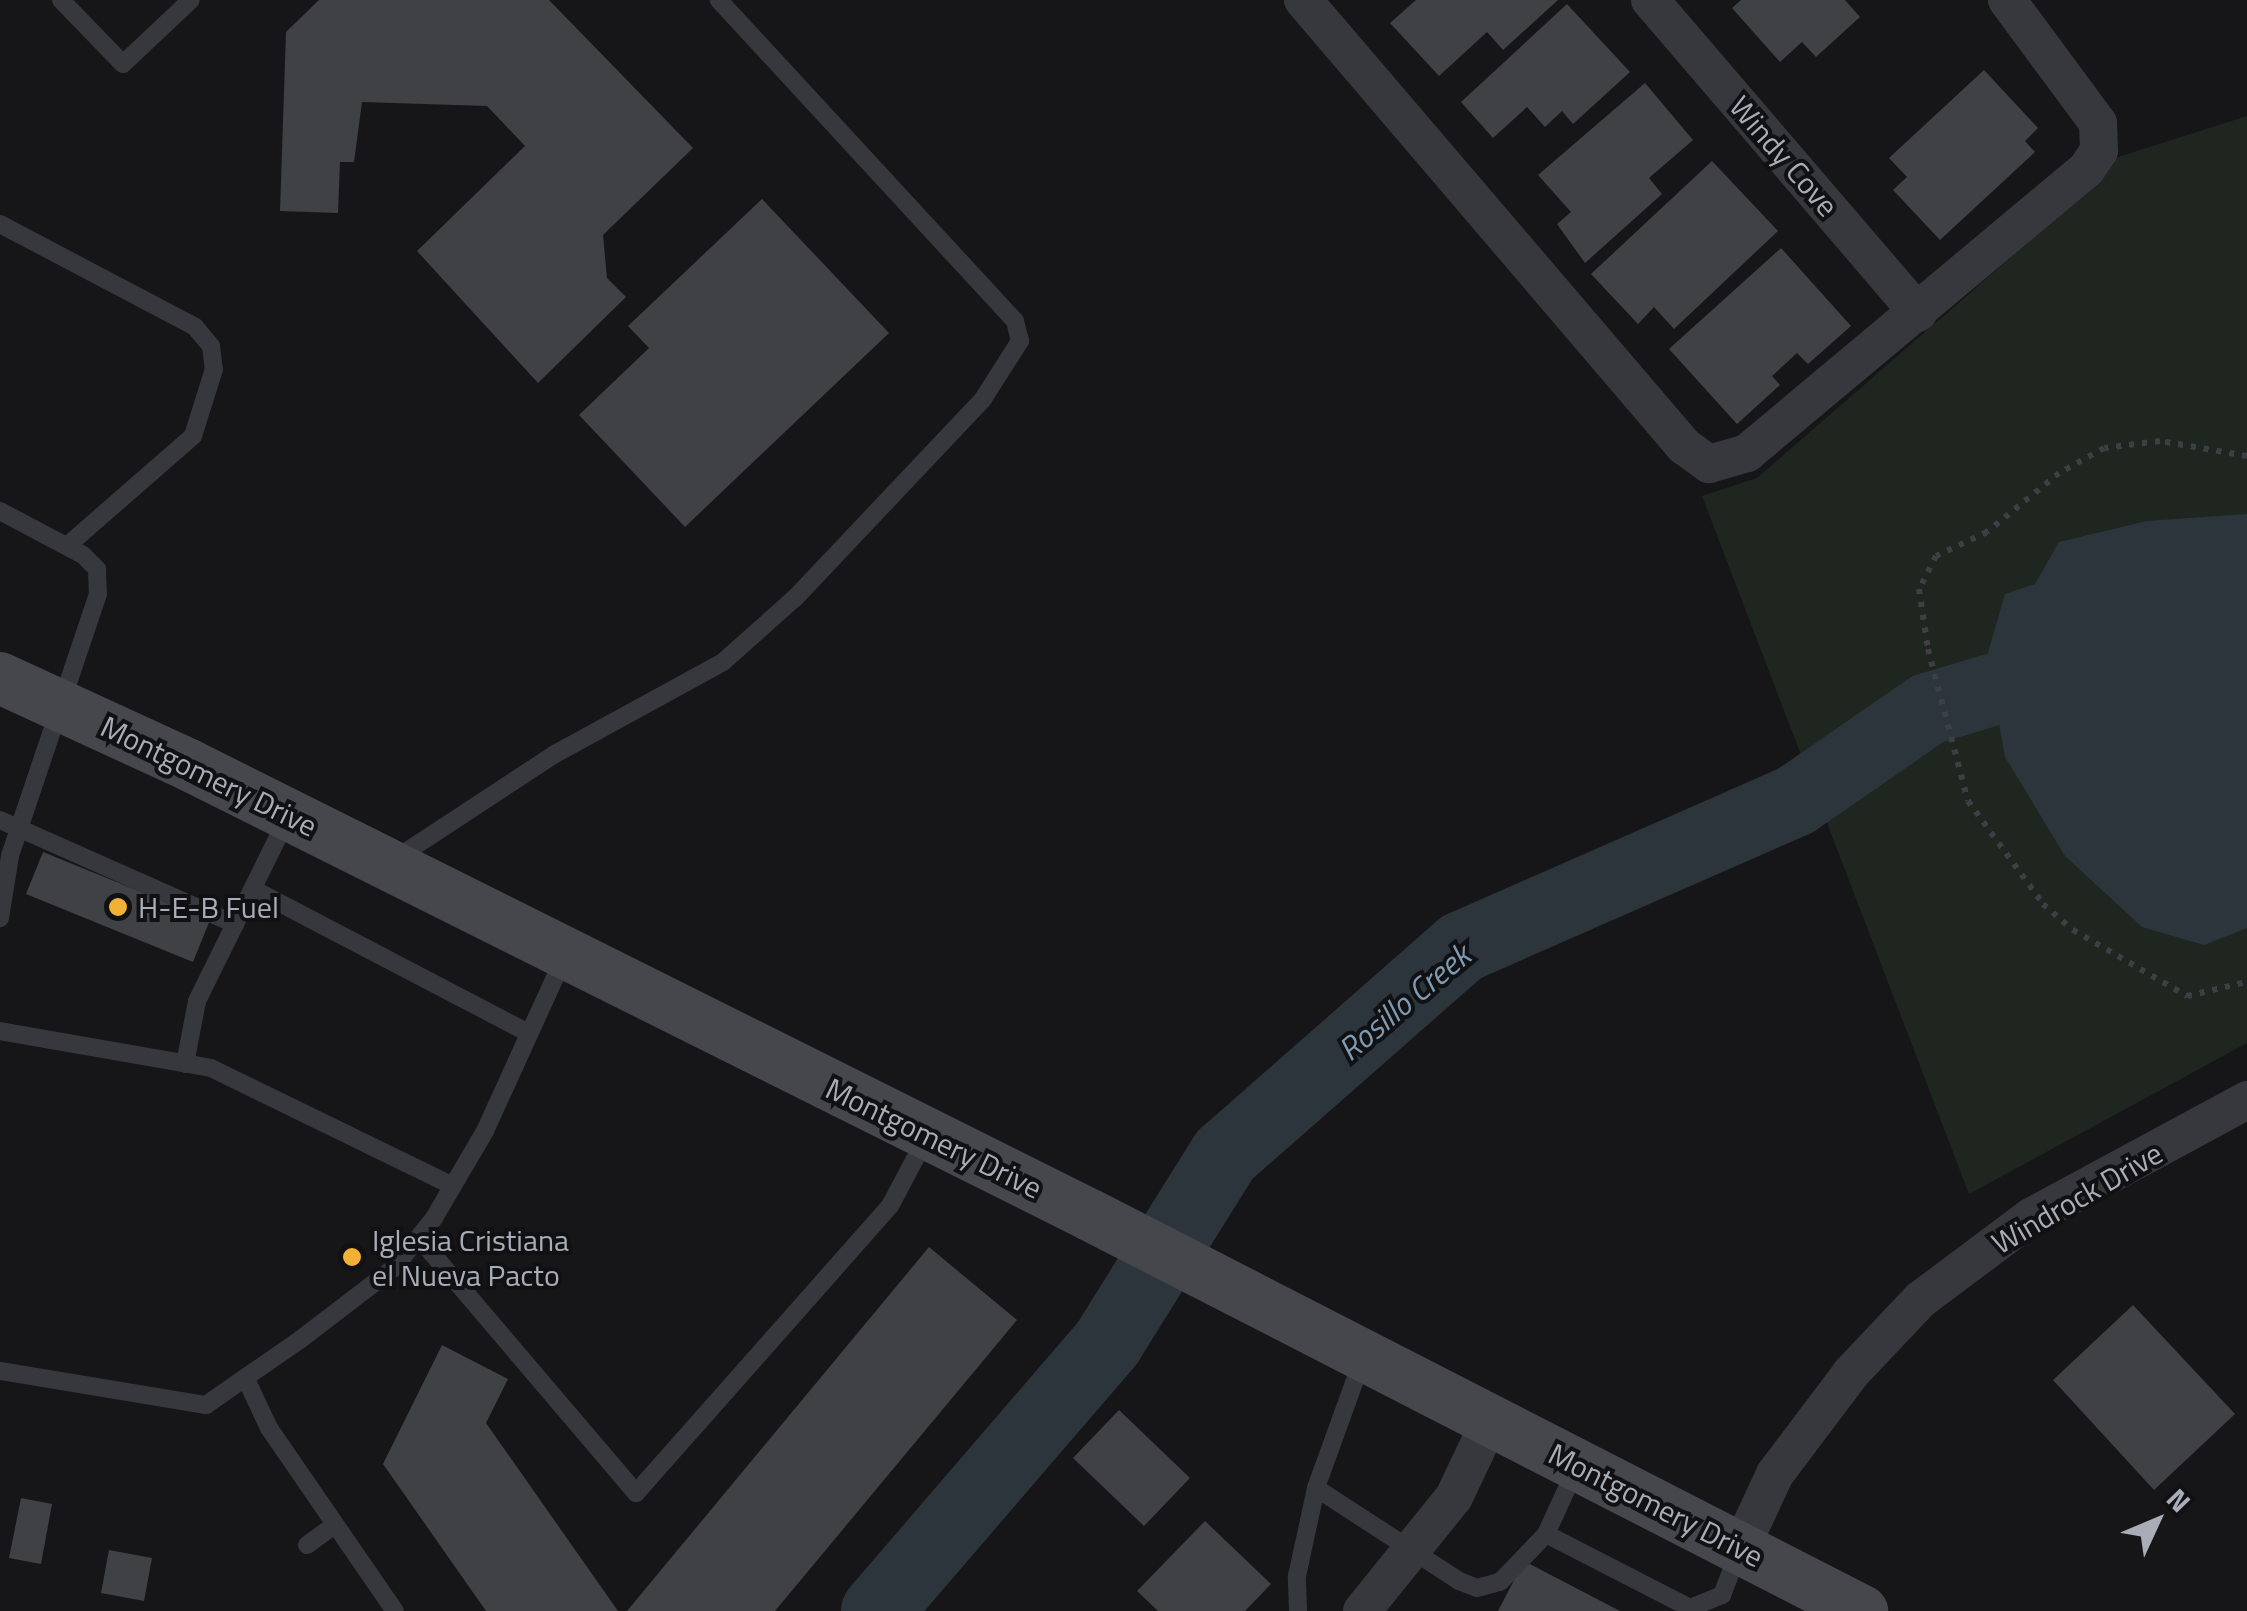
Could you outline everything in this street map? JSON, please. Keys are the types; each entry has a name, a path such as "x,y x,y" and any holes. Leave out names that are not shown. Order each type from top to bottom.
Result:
{"main road":[{"name":"Montgomery Drive","path":"0,678 289,815 1090,1215 1741,1547 1835,1605"}],"street":[{"path":"1303,0 1684,446 1708,464 1748,453 2086,170 2099,150 2098,123 2007,0"},
{"name":"Windy Cove","path":"1650,0 1918,313"},
{"name":"Windrock Drive","path":"1741,1547 1774,1474 1851,1374 1920,1300 2032,1217 2245,1107"},
{"path":"1362,1611 1454,1497 1490,1421"}],"lane":[{"path":"62,0 124,64 191,0"},
{"path":"387,864 555,754 724,662 796,597 983,399 1020,341 1015,322 720,0"},
{"path":"0,224 195,327 211,346 214,369 194,436 66,546"},
{"path":"0,511 66,546 97,569 98,594 18,828 0,918"},
{"path":"186,1064 197,1000 289,815"},
{"path":"0,820 234,924"},
{"path":"253,889 530,1033"},
{"path":"0,1370 206,1405 246,1379 394,1268 419,1238 453,1186 566,953"},
{"path":"0,1031 211,1068 453,1186"},
{"path":"419,1238 636,1493 890,1206 927,1136"},
{"path":"1298,1611 1297,1576 1316,1488 1363,1357"},
{"path":"246,1379 269,1428 395,1611"},
{"path":"1316,1488 1413,1552 1477,1588 1500,1582 1546,1534 1578,1466"},
{"path":"307,1546 335,1525"},
{"path":"1546,1534 1690,1608 1722,1595 1741,1547"}],"path":[{"path":"2247,456 2160,441 2104,448 2058,474 1986,532 1936,556 1919,588 1950,735 1981,822 2059,920 2187,996 2247,982"}],"shaded area":[{"path":"2247,116 2247,1043 1969,1194 1702,496 1757,478 2092,187 2112,159"},
{"path":"2247,514 2247,928 2204,945 2142,927 2065,856 2005,757 1987,656 2005,594 2035,584 2059,542 2147,521"}],"building":[{"path":"319,0 549,0 693,148 603,235 607,278 626,297 538,383 417,251 525,146 487,106 362,102 354,162 340,162 338,213 280,211 286,32"},
{"path":"1416,0 1558,0 1503,50 1487,32 1439,76 1390,23"},
{"path":"1741,0 1845,0 1860,17 1816,57 1802,42 1780,62 1732,8"},
{"path":"1567,4 1630,72 1573,124 1562,111 1545,127 1527,107 1493,138 1461,102"},
{"path":"1984,70 2038,128 2025,141 2035,152 1940,240 1893,190 1907,177 1889,158"},
{"path":"1645,83 1693,140 1649,178 1662,194 1585,263 1557,224 1571,212 1538,175"},
{"path":"1712,161 1778,231 1674,329 1654,307 1638,324 1591,274"},
{"path":"762,199 889,333 685,527 579,415 649,348 628,326"},
{"path":"1781,248 1851,326 1808,364 1797,353 1772,376 1780,385 1737,424 1669,349"},
{"name":"H-E-B Fuel","path":"43,852 210,920 193,962 26,894"},
{"path":"929,1247 1017,1320 775,1611 627,1611"},
{"path":"2133,1305 2235,1414 2154,1490 2053,1380"},
{"path":"442,1345 508,1379 486,1423 618,1611 486,1611 383,1464"},
{"path":"1119,1410 1190,1478 1144,1526 1073,1458"},
{"path":"21,1498 52,1504 41,1564 9,1558"},
{"path":"1205,1521 1271,1584 1245,1611 1158,1611 1137,1591"},
{"path":"109,1550 152,1558 144,1601 101,1593"},
{"path":"1524,1561 1620,1611 1498,1611"}],"waterway":[{"name":"Rosillo Creek","path":"877,1611 1108,1342 1225,1155 1462,947 1795,801 1928,709 1991,690 2247,641"}],"place":[{"name":"H-E-B Fuel","path":"118,907"},
{"name":"Iglesia Cristiana el Nueva Pacto","path":"352,1257"}]}
